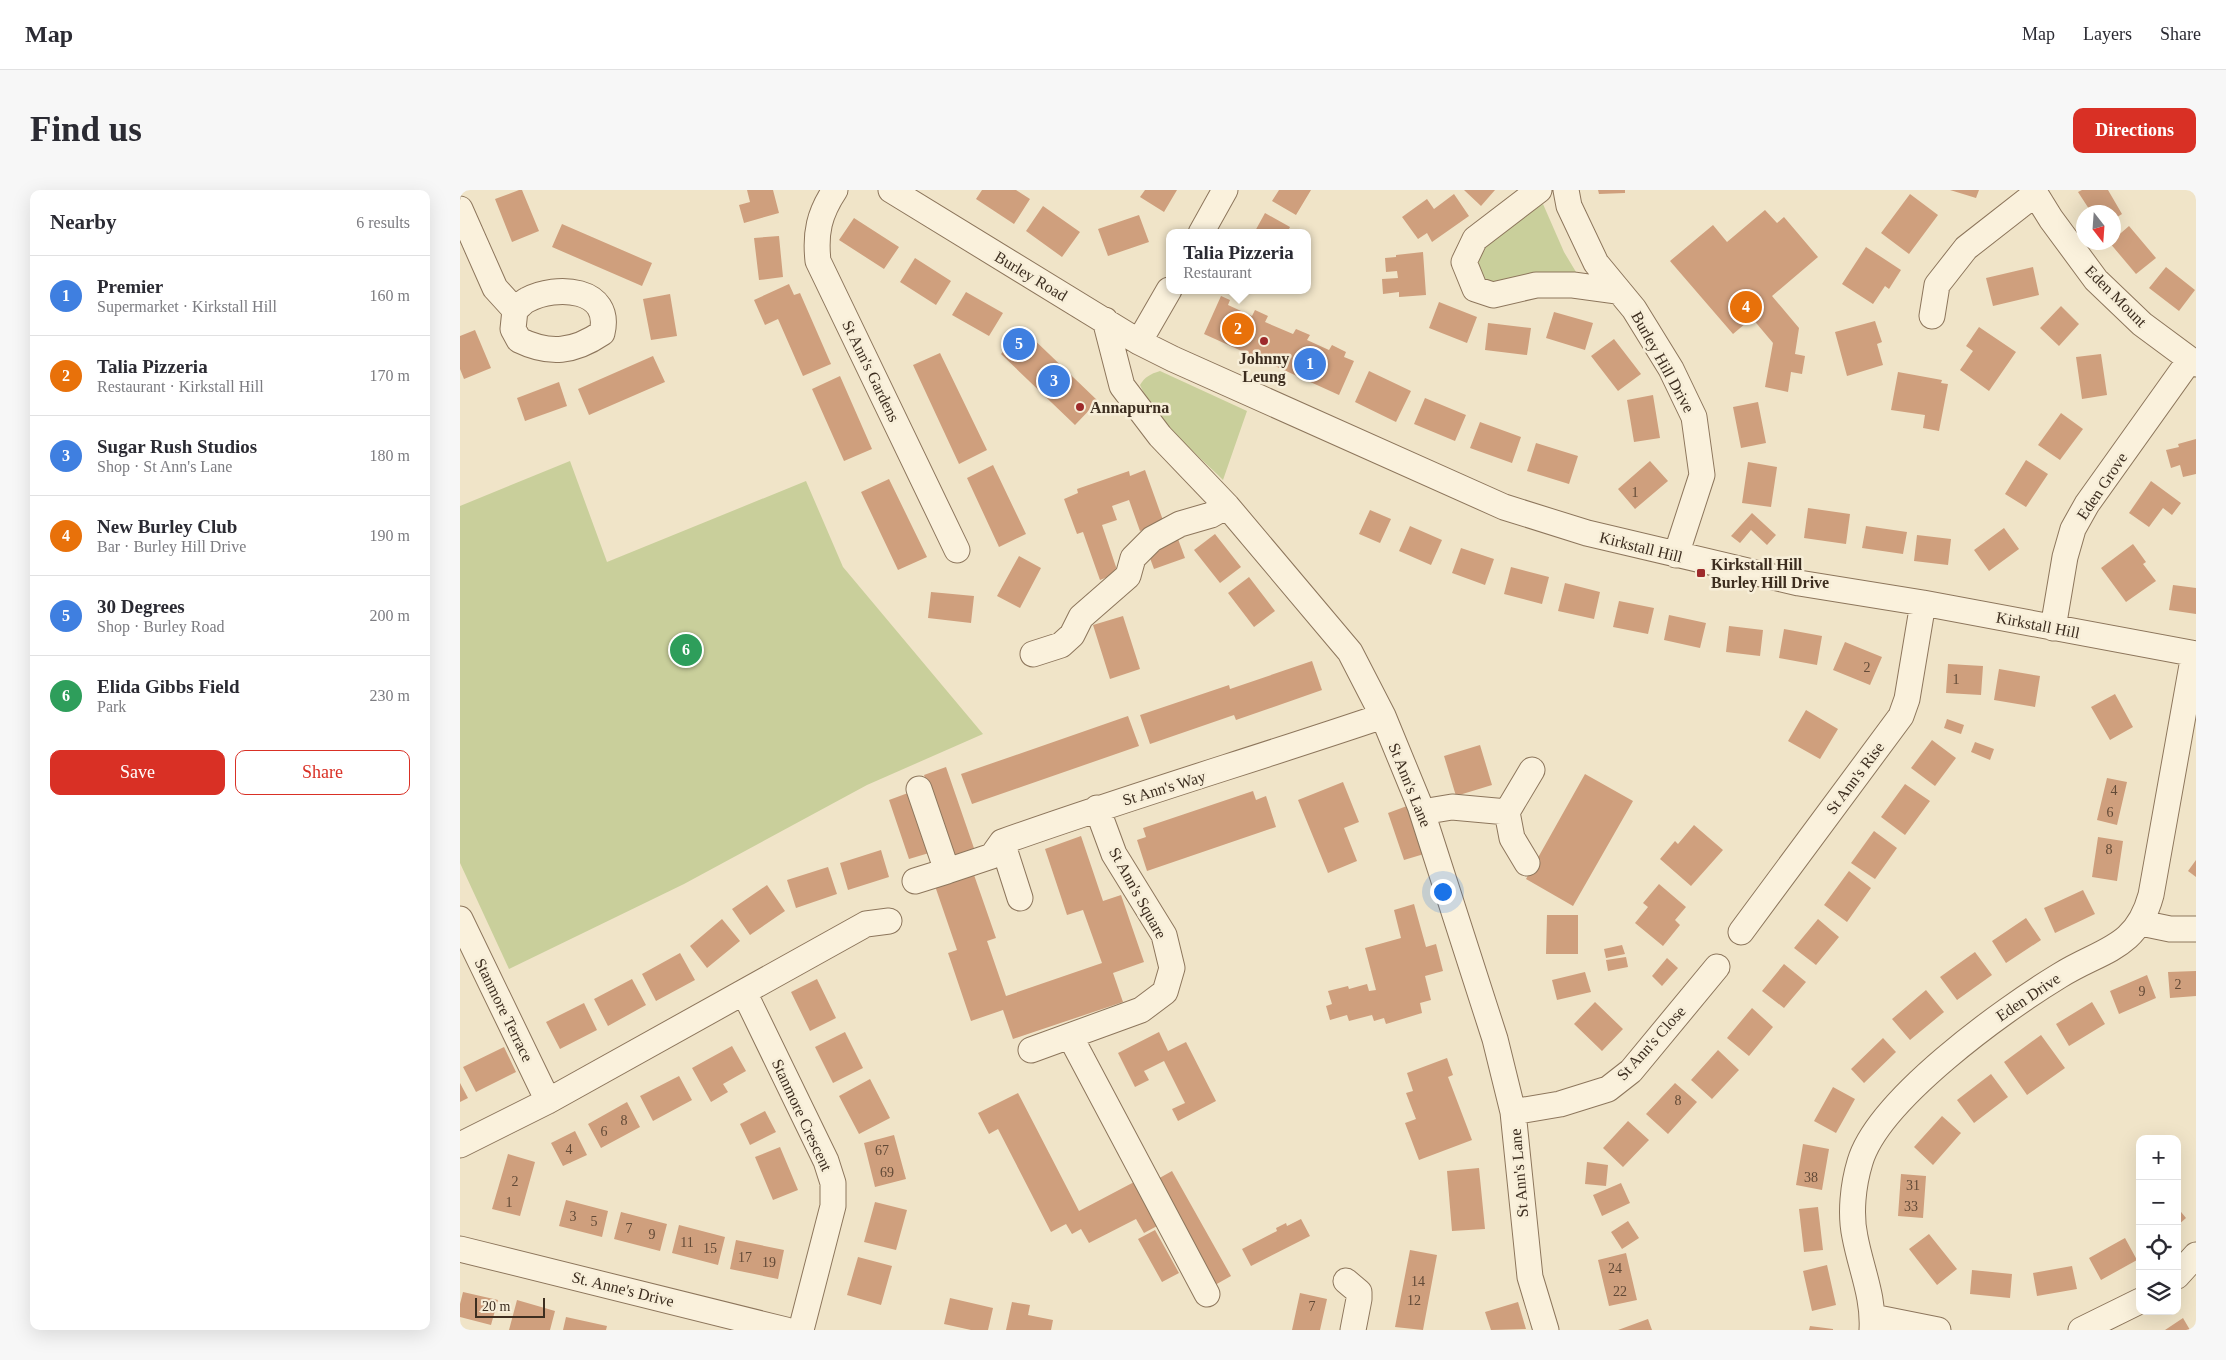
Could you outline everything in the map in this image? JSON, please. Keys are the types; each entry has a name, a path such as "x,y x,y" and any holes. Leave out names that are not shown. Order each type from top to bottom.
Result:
{"street":[{"name":"St Ann's Gardens","path":"834,190 822,208 816,242 818,261 958,550"},
{"name":"Burley Road","path":"891,190 1140,342 1173,359"},
{"path":"1203,229 1225,190"},
{"path":"1539,190 1475,239 1464,262 1475,288 1493,295 1536,285 1573,285 1617,290"},
{"name":"Burley Hill Drive","path":"1566,190 1569,206 1596,263 1634,309 1671,369 1694,417 1702,475 1676,555"},
{"path":"1932,316 1937,285 1966,248 2034,192"},
{"name":"Eden Mount","path":"2034,192 2073,251 2096,280 2142,324 2193,362"},
{"path":"460,209 495,288 515,310"},
{"path":"1140,342 1167,294"},
{"name":"St Ann's Lane","path":"1105,320 1122,386 1160,436 1227,506 1308,605 1350,652 1383,716 1422,812 1496,1039 1513,1112 1530,1277 1546,1330"},
{"name":"Kirkstall Hill","path":"1173,359 1504,507 1587,534 1800,583 2195,654"},
{"name":"Eden Grove","path":"2053,628 2065,556 2073,529 2087,504 2193,362"},
{"path":"1033,654 1061,645 1072,634 1081,617 1128,576 1133,558 1152,539 1180,524 1211,515 1227,506"},
{"name":"St Ann's Rise","path":"1741,932 1901,716 1907,699 1923,604"},
{"name":"Eden Drive","path":"1872,1324 1870,1292 1854,1236 1853,1211 1855,1186 1860,1162 1869,1138 1885,1117 1914,1088 2001,1014 2060,975 2116,946 2130,936 2141,923 2151,895 2186,755 2195,654"},
{"name":"St Ann's Way","path":"1002,842 1097,808 1239,765 1383,716"},
{"path":"1527,863 1512,838 1507,812 1532,770"},
{"path":"919,789 947,871"},
{"path":"1422,812 1452,807 1507,812"},
{"name":"St Ann's Square","path":"1031,1050 1141,1010 1165,992 1172,968 1164,935 1114,854 1097,808"},
{"path":"915,881 992,856 1002,842"},
{"path":"1002,842 1020,898"},
{"name":"Stanmore Terrace","path":"460,919 548,1101"},
{"path":"460,1145 548,1101 866,924 889,921"},
{"path":"2141,923 2170,929 2196,929"},
{"name":"St Ann's Close","path":"1513,1112 1560,1104 1608,1089 1630,1071 1717,967"},
{"name":"Stanmore Crescent","path":"744,992 826,1161 833,1183 833,1206 801,1330"},
{"path":"1070,1036 1207,1294"},
{"name":"St. Anne's Drive","path":"460,1249 786,1330"},
{"path":"2181,1272 2196,1255"},
{"path":"2181,1277 2196,1276"},
{"path":"1346,1282 1359,1292 1353,1330"},
{"path":"2081,1330 2136,1303"},
{"path":"1872,1324 1938,1330"}],"green space":[{"path":"1543,204 1564,252 1582,282 1503,288 1484,282 1478,264 1483,244"},
{"path":"1160,371 1247,411 1223,480 1177,436 1147,398 1140,385 1148,376"},
{"path":"570,461 607,562 806,481 843,567 983,734 867,785 684,884 509,969 460,863 460,506"}],"building":[{"path":"522,190 539,231 512,242 495,199"},
{"path":"747,190 773,190 779,213 744,223 739,205 750,202"},
{"path":"982,190 1016,190 1030,199 1014,224 976,199"},
{"path":"1145,190 1177,190 1164,212 1140,197"},
{"path":"1279,190 1311,190 1296,215 1272,201"},
{"path":"1464,190 1495,190 1481,206"},
{"path":"1598,190 1625,190 1625,193 1599,194"},
{"path":"1950,190 1979,190 1976,198"},
{"path":"2082,190 2108,190 2117,205 2086,205 2078,192"},
{"path":"1454,194 1469,216 1432,242 1427,233 1418,239 1402,217 1427,199 1434,209"},
{"path":"1910,194 1938,215 1909,254 1881,233"},
{"path":"1043,206 1080,232 1062,257 1026,231"},
{"path":"1765,210 1777,223 1784,217 1818,257 1772,296 1799,328 1795,354 1805,356 1802,374 1791,372 1788,392 1765,387 1773,343 1752,318 1733,334 1670,261 1713,225 1727,242"},
{"path":"1265,213 1290,227 1289,229 1256,229"},
{"path":"1139,215 1149,242 1108,256 1098,229"},
{"path":"854,218 899,247 884,269 839,240"},
{"path":"562,224 652,263 642,286 552,247"},
{"path":"2129,226 2156,258 2136,274 2116,250 2121,250 2121,233"},
{"path":"779,236 783,277 759,280 754,238"},
{"path":"1866,247 1901,270 1889,289 1885,286 1873,304 1842,284"},
{"path":"1423,252 1426,295 1399,297 1399,292 1383,294 1382,279 1398,278 1397,271 1386,272 1385,258"},
{"path":"915,258 951,281 936,305 900,282"},
{"path":"2033,267 2039,295 1993,306 1986,278"},
{"path":"2166,267 2195,290 2179,311 2149,288"},
{"path":"789,284 794,295 800,293 831,364 803,376 778,319 765,325 754,300"},
{"path":"966,292 1003,313 989,336 952,315"},
{"path":"670,294 677,336 651,340 643,299"},
{"path":"1221,296 1230,300 1228,305 1252,316 1255,310 1268,316 1265,322 1293,334 1296,329 1310,335 1307,340 1329,350 1332,345 1346,352 1344,357 1354,361 1339,395 1204,334"},
{"path":"1439,302 1477,317 1467,343 1429,328"},
{"path":"2061,306 2079,324 2059,346 2040,328"},
{"path":"1554,312 1593,323 1585,350 1546,338"},
{"path":"1875,321 1882,342 1877,344 1883,365 1847,376 1835,332"},
{"path":"1488,323 1531,328 1527,355 1485,350"},
{"path":"1979,327 2016,352 1989,391 1960,370 1973,351 1966,346"},
{"path":"475,330 491,368 464,379 460,369 460,336"},
{"path":"1024,330 1098,401 1075,425 1001,354"},
{"path":"1614,339 1641,374 1618,391 1591,356"},
{"path":"940,353 987,450 959,464 913,365"},
{"path":"2101,354 2107,395 2082,399 2076,357"},
{"path":"653,356 665,382 589,415 578,389"},
{"path":"1369,371 1411,391 1396,422 1355,402"},
{"path":"1898,372 1942,380 1941,383 1948,384 1939,431 1923,428 1925,415 1891,410"},
{"path":"840,376 872,449 844,461 812,389"},
{"path":"559,382 567,406 525,421 517,398"},
{"path":"1653,395 1660,438 1634,442 1627,400"},
{"path":"1425,398 1466,415 1455,441 1414,424"},
{"path":"1758,402 1766,443 1741,448 1733,407"},
{"path":"2061,413 2083,429 2060,460 2038,445"},
{"path":"1480,422 1521,437 1512,463 1470,448"},
{"path":"2196,439 2196,474 2183,477 2180,465 2171,468 2166,450 2179,447 2178,444"},
{"path":"1536,443 1578,456 1569,484 1527,471"},
{"path":"2026,460 2048,474 2026,507 2005,494"},
{"path":"1650,461 1668,481 1635,509 1618,489"},
{"path":"1748,462 1777,467 1771,507 1742,503"},
{"path":"993,465 1026,534 999,547 967,478"},
{"path":"1145,470 1164,523 1140,531 1129,500 1112,506 1117,520 1102,525 1118,573 1100,580 1083,532 1077,534 1064,499 1078,493 1077,489 1129,471 1130,476"},
{"path":"889,479 927,557 898,570 861,492"},
{"path":"2151,481 2181,503 2172,515 2163,508 2149,527 2129,513"},
{"path":"1808,508 1850,514 1846,544 1804,538"},
{"path":"1370,510 1391,519 1380,543 1359,534"},
{"path":"1752,513 1776,535 1767,545 1751,530 1740,543 1731,536"},
{"path":"1410,526 1442,540 1431,565 1399,551"},
{"path":"1866,526 1907,532 1903,554 1862,548"},
{"path":"2004,528 2019,549 1989,571 1974,550"},
{"path":"1215,534 1241,567 1220,583 1194,550"},
{"path":"1917,535 1951,539 1948,565 1914,561"},
{"path":"1178,539 1185,558 1154,569 1147,550"},
{"path":"2133,544 2146,562 2143,564 2156,581 2126,602 2101,568"},
{"path":"1461,548 1494,559 1485,585 1452,573"},
{"path":"1019,556 1041,568 1020,608 997,596"},
{"path":"1511,567 1549,577 1542,604 1504,594"},
{"path":"1249,577 1275,611 1254,627 1228,593"},
{"path":"1565,583 1600,592 1594,619 1558,611"},
{"path":"2173,585 2196,588 2196,614 2169,610"},
{"path":"931,592 974,596 971,623 928,618"},
{"path":"1619,601 1654,608 1648,634 1613,627"},
{"path":"1669,615 1706,623 1700,648 1664,640"},
{"path":"1123,616 1140,669 1110,679 1093,625"},
{"path":"1729,626 1763,630 1760,656 1726,652"},
{"path":"1784,629 1822,636 1817,665 1779,658"},
{"path":"1845,642 1882,657 1870,685 1833,670"},
{"path":"1312,661 1322,690 1236,720 1234,715 1150,744 1140,715 1229,685 1230,689"},
{"path":"1948,664 1983,666 1981,695 1946,693"},
{"path":"1999,669 2040,676 2035,707 1994,700"},
{"path":"2115,694 2133,727 2110,740 2091,707"},
{"path":"1806,710 1838,729 1820,759 1788,741"},
{"path":"1128,716 1139,746 972,804 961,774"},
{"path":"1947,719 1964,725 1961,734 1944,728"},
{"path":"1932,740 1956,758 1935,786 1911,768"},
{"path":"1975,742 1994,749 1990,760 1971,752"},
{"path":"1480,745 1492,785 1456,796 1444,756"},
{"path":"946,767 976,854 954,861 924,775"},
{"path":"1585,774 1633,801 1573,906 1526,879"},
{"path":"2107,778 2127,782 2117,825 2097,820"},
{"path":"1343,782 1359,822 1344,828 1357,861 1328,873 1298,800"},
{"path":"1905,784 1930,801 1905,835 1881,817"},
{"path":"1253,791 1256,800 1266,796 1276,827 1147,871 1137,840 1146,837 1143,828"},
{"path":"908,793 929,853 909,859 889,800"},
{"path":"1407,806 1424,854 1404,860 1388,813"},
{"path":"1694,825 1723,850 1691,886 1660,859 1675,841 1678,844"},
{"path":"1874,831 1897,848 1875,879 1851,863"},
{"path":"1081,836 1103,901 1121,895 1144,962 1113,973 1123,1002 1013,1039 1003,1010 971,1021 948,953 957,950 935,886 973,872 996,938 987,941 1006,996 1102,963 1083,910 1067,915 1045,849"},
{"path":"2098,837 2123,841 2117,881 2092,877"},
{"path":"881,850 889,877 848,890 840,863"},
{"path":"2196,860 2196,877 2188,871"},
{"path":"828,867 837,894 796,908 787,880"},
{"path":"1849,871 1871,888 1847,922 1824,905"},
{"path":"1659,884 1686,907 1675,920 1680,925 1663,946 1635,923 1648,907 1643,903"},
{"path":"767,885 785,911 750,935 732,909"},
{"path":"2083,890 2095,914 2055,933 2044,908"},
{"path":"1414,904 1426,947 1436,944 1443,971 1425,976 1431,1000 1420,1003 1422,1013 1386,1024 1384,1018 1374,1021 1372,1015 1349,1021 1347,1015 1330,1020 1326,1006 1332,1004 1328,991 1348,986 1349,989 1367,984 1369,991 1376,990 1365,948 1401,938 1394,910"},
{"path":"1547,915 1578,915 1578,954 1546,954"},
{"path":"2026,918 2041,940 2006,963 1992,941"},
{"path":"722,919 740,941 707,968 690,946"},
{"path":"1818,919 1839,937 1816,965 1794,948"},
{"path":"1622,945 1625,954 1606,958 1604,949"},
{"path":"1975,952 1992,975 1957,1000 1940,977"},
{"path":"680,953 695,980 656,1001 642,974"},
{"path":"1626,957 1628,967 1608,971 1606,960"},
{"path":"1667,958 1678,968 1662,986 1652,976"},
{"path":"1784,964 1806,982 1784,1008 1762,991"},
{"path":"2196,971 2196,996 2170,998 2168,972"},
{"path":"1585,972 1591,992 1557,1000 1552,980"},
{"path":"2147,975 2156,998 2119,1014 2110,991"},
{"path":"632,979 646,1005 608,1026 594,999"},
{"path":"817,979 836,1018 810,1031 791,992"},
{"path":"1926,990 1944,1012 1910,1040 1892,1019"},
{"path":"1595,1002 1623,1029 1602,1051 1574,1024"},
{"path":"2092,1002 2105,1024 2069,1046 2056,1024"},
{"path":"584,1003 597,1030 560,1049 546,1022"},
{"path":"1752,1008 1773,1027 1749,1056 1727,1038"},
{"path":"845,1032 863,1068 833,1083 815,1047"},
{"path":"1159,1032 1168,1051 1186,1042 1216,1101 1178,1121 1172,1109 1185,1103 1164,1061 1144,1071 1149,1080 1135,1087 1118,1053"},
{"path":"2041,1035 2065,1068 2027,1095 2004,1062"},
{"path":"1883,1038 1896,1052 1864,1083 1851,1069"},
{"path":"732,1046 746,1071 723,1084 728,1092 711,1102 692,1068"},
{"path":"504,1047 516,1072 476,1092 463,1067"},
{"path":"1718,1050 1739,1070 1712,1099 1691,1080"},
{"path":"1447,1058 1453,1075 1448,1077 1472,1140 1419,1160 1405,1123 1416,1119 1406,1093 1413,1091 1407,1073"},
{"path":"1991,1074 2008,1097 1974,1123 1957,1100"},
{"path":"679,1076 692,1100 653,1121 640,1096"},
{"path":"870,1079 890,1118 859,1134 839,1096"},
{"path":"460,1083 468,1098 460,1102"},
{"path":"1675,1083 1697,1102 1668,1134 1646,1114"},
{"path":"1833,1087 1855,1099 1836,1133 1814,1121"},
{"path":"1018,1093 1079,1211 1136,1181 1159,1225 1144,1233 1136,1219 1089,1243 1081,1229 1072,1234 1066,1224 1051,1232 998,1129 989,1134 978,1113"},
{"path":"627,1102 640,1127 601,1148 588,1124"},
{"path":"765,1111 776,1132 750,1145 740,1124"},
{"path":"1942,1116 1961,1133 1933,1165 1914,1147"},
{"path":"1628,1121 1649,1140 1623,1167 1603,1148"},
{"path":"575,1131 587,1155 563,1166 551,1143"},
{"path":"894,1135 906,1179 875,1187 864,1143"},
{"path":"1803,1144 1829,1149 1822,1190 1796,1185"},
{"path":"780,1147 798,1190 773,1200 755,1157"},
{"path":"508,1154 535,1162 520,1216 492,1209"},
{"path":"1587,1162 1608,1165 1606,1186 1585,1184"},
{"path":"1479,1168 1485,1229 1452,1231 1447,1171"},
{"path":"1172,1171 1231,1276 1215,1285 1156,1180"},
{"path":"1901,1174 1926,1176 1923,1218 1898,1216"},
{"path":"1621,1183 1630,1203 1602,1216 1593,1195"},
{"path":"566,1200 608,1211 602,1237 559,1226"},
{"path":"875,1202 907,1210 896,1250 864,1242"},
{"path":"1818,1207 1823,1250 1804,1252 1799,1209"},
{"path":"621,1212 667,1224 660,1251 614,1239"},
{"path":"2181,1212 2186,1218 2181,1222"},
{"path":"1301,1219 1310,1236 1251,1266 1242,1249 1277,1231 1276,1228 1286,1223 1287,1226"},
{"path":"1628,1221 1639,1238 1622,1249 1611,1232"},
{"path":"679,1225 725,1237 718,1265 672,1253"},
{"path":"1155,1230 1179,1273 1162,1282 1138,1239"},
{"path":"1929,1234 1957,1269 1937,1285 1909,1249"},
{"path":"2125,1238 2136,1261 2101,1280 2089,1258"},
{"path":"736,1240 784,1250 778,1279 730,1269"},
{"path":"1410,1250 1437,1255 1423,1330 1395,1327"},
{"path":"1626,1253 1637,1300 1609,1306 1598,1260"},
{"path":"858,1257 892,1266 881,1305 847,1295"},
{"path":"1827,1265 1836,1305 1812,1311 1803,1271"},
{"path":"2072,1266 2077,1289 2037,1296 2033,1273"},
{"path":"1972,1270 2012,1274 2010,1298 1970,1294"},
{"path":"463,1292 498,1300 491,1325 460,1317 460,1304"},
{"path":"1300,1293 1327,1299 1320,1330 1292,1330"},
{"path":"950,1298 993,1308 988,1330 971,1330 944,1324"},
{"path":"517,1300 555,1311 550,1330 509,1330"},
{"path":"1012,1302 1030,1305 1028,1315 1053,1320 1051,1330 1006,1330"},
{"path":"1518,1302 1526,1329 1491,1330 1485,1312"},
{"path":"566,1317 607,1326 606,1330 563,1330"},
{"path":"2183,1318 2190,1330 2165,1330"},
{"path":"1648,1319 1652,1330 1618,1330"},
{"path":"1810,1326 1833,1329 1833,1330 1809,1330"}],"place":[{"name":"New Burley Club","path":"1746,307"},
{"name":"Talia Pizzeria","path":"1238,329"},
{"name":"Johnny Leung","path":"1264,341"},
{"name":"30 Degrees","path":"1019,344"},
{"name":"Premier","path":"1310,364"},
{"name":"Sugar Rush Studios","path":"1054,381"},
{"name":"Annapurna","path":"1080,407"},
{"name":"Kirkstall Hill Burley Hill Drive","path":"1701,573"},
{"name":"Elida Gibbs Field","path":"686,650"}]}
